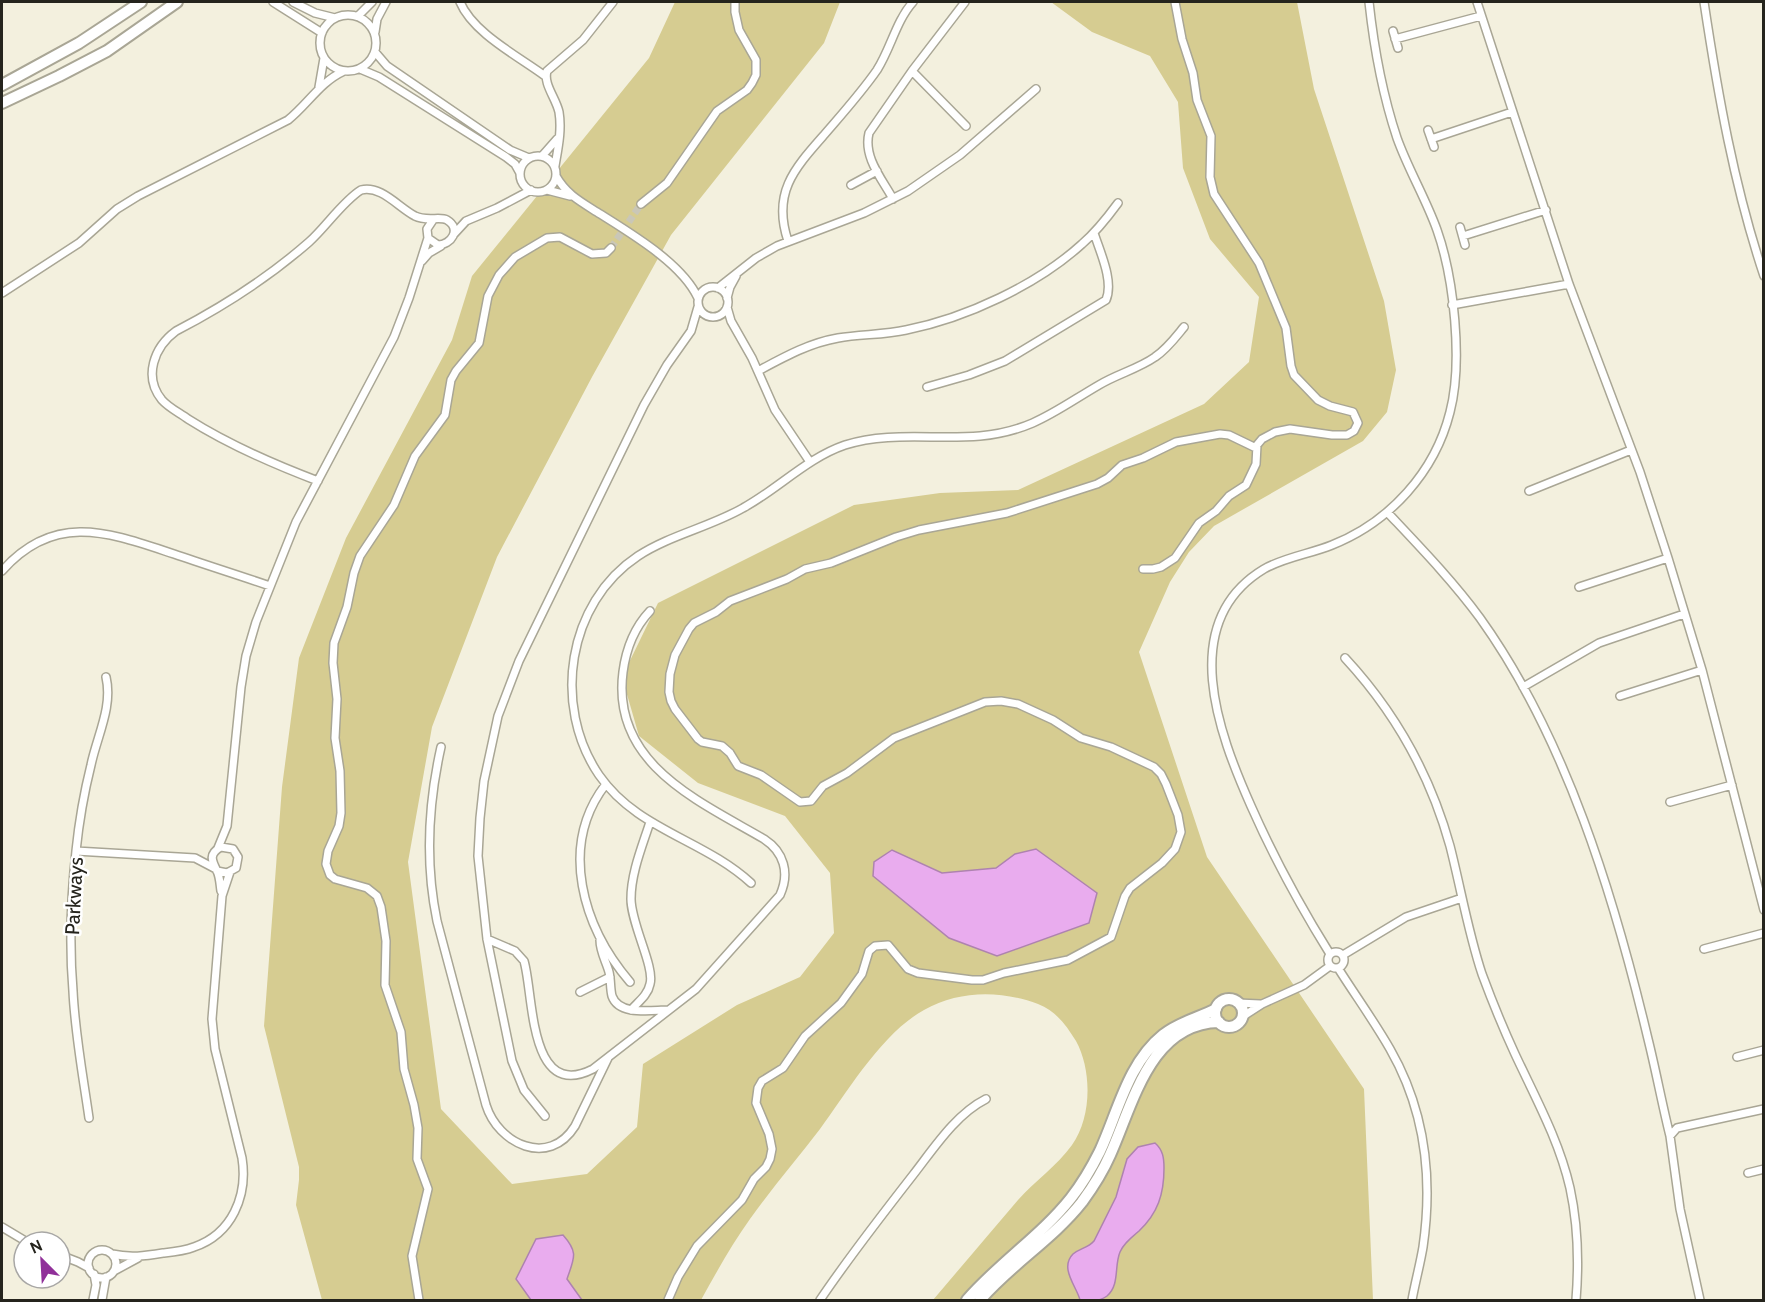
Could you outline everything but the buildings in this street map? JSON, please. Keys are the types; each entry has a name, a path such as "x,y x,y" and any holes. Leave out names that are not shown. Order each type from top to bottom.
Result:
{"street":[{"path":"2,85 80,43 141,2"},
{"path":"2,103 107,51 174,3 184,2"},
{"path":"273,2 322,33"},
{"path":"293,2 315,13 335,18"},
{"path":"358,16 372,2"},
{"path":"360,69 369,62 375,52 377,19 386,2"},
{"path":"2,293 79,243 117,209 138,196 278,127 305,105 319,87 344,71 360,69 379,77 501,153 514,164 520,177 531,190 541,192 547,190 555,182 560,122 558,106 545,76 480,28 469,18 460,2"},
{"path":"545,76 549,67 584,40 613,2"},
{"path":"641,204 667,183 717,111 747,90 756,75 756,60 739,30 735,2"},
{"path":"789,241 784,228 782,211 784,193 790,176 876,71 904,14 914,2"},
{"path":"893,199 868,150 869,133 912,71 965,2"},
{"path":"1143,569 1161,567 1175,558 1199,523 1216,511 1229,496 1246,485 1256,464 1256,448 1259,442 1268,435 1290,429 1347,435 1356,427 1357,419 1351,410 1330,406 1318,400 1294,375 1290,366 1286,328 1259,263 1214,194 1210,177 1211,136 1197,100 1193,73 1182,39 1175,2"},
{"path":"1330,954 1273,853 1227,749 1215,702 1213,653 1216,633 1222,617 1234,596 1247,582 1276,563 1345,539 1387,512 1409,491 1434,454 1446,426 1453,398 1455,375 1452,305 1441,242 1404,154 1389,111 1378,67 1369,2"},
{"path":"1477,2 1569,284 1631,450 1668,558 1702,670 1764,910"},
{"path":"1704,2 1727,144 1746,221 1764,276"},
{"path":"344,71 333,67 324,58 320,46 322,33 327,24 335,18 346,15 358,16 375,32"},
{"path":"1395,39 1481,16"},
{"path":"1393,31 1398,48"},
{"path":"375,52 387,66 510,150 529,158"},
{"path":"319,87 324,58"},
{"path":"912,71 966,126"},
{"path":"556,176 563,188 573,197 659,255 686,278 707,289 718,288 756,258 789,241 846,220 893,199 935,174 1036,89"},
{"path":"1428,130 1432,143 1512,112"},
{"path":"542,156 559,137"},
{"path":"510,201 524,162 529,158 542,156 552,161 555,166"},
{"path":"851,185 878,171"},
{"path":"222,896 212,861 227,826 243,672 256,622 296,522 318,481 391,343 405,311 428,238 427,228 414,215 378,191 369,189 361,190 311,240 275,270 236,298 168,337 156,352 153,361 153,378 158,393 168,405 229,442 267,461 318,481"},
{"path":"420,263 429,253 450,241 459,227 471,219 531,190"},
{"path":"547,190 573,197"},
{"path":"758,371 789,354 814,344 837,338 908,330 977,307 1035,278 1073,252 1094,233 1118,203"},
{"path":"1463,236 1546,210"},
{"path":"414,215 433,220 440,218 471,219"},
{"path":"427,228 433,220"},
{"path":"447,220 453,226 454,234"},
{"path":"1460,227 1465,245"},
{"path":"927,387 969,375 1005,361 1106,300 1107,276 1094,233"},
{"path":"419,1300 412,1256 428,1189 417,1159 418,1128 404,1069 401,1032 385,985 386,941 381,906 377,896 367,888 335,879 330,875 326,864 341,813 340,771 335,738 337,699 333,663 334,643 347,607 360,556 394,506 415,456 445,415 451,380 479,343 488,296 499,275 515,257 548,238 560,237 592,254 606,253 611,248"},
{"path":"428,238 441,246"},
{"path":"738,274 727,298 727,307 733,325 758,371 775,411 810,462"},
{"path":"545,1116 525,1090 512,1061 487,939 479,875 480,818 488,759 504,697 519,661 644,405 666,365 690,331 698,307 698,298 686,278"},
{"path":"1452,305 1569,284"},
{"path":"718,288 727,298"},
{"path":"698,298 707,289"},
{"path":"698,307 703,314 733,325"},
{"path":"690,331 723,313 727,307"},
{"path":"750,883 716,855 650,822 622,802 606,784 583,745 572,701 575,650 595,602 615,576 640,555 738,511 810,462 842,446 888,437 975,437 1000,434 1027,426 1058,411 1099,384 1154,357 1170,344 1184,327"},
{"path":"668,1300 678,1277 697,1246 742,1200 754,1179 768,1163 771,1144 767,1126 756,1103 758,1088 762,1081 783,1068 805,1036 841,1003 862,974 869,951 875,946 888,945 908,969 918,973 972,980 983,980 1068,960 1111,937 1130,888 1169,857 1175,849 1181,832 1178,815 1166,783 1154,767 1111,747 1082,738 1053,720 1018,704 1001,701 985,702 894,738 848,773 823,786 811,801 800,802 761,775 738,766 730,753 722,746 702,742 675,709 669,692 669,674 675,655 689,628 730,601 787,579 805,569 831,563 907,533 985,519 1051,500 1101,482 1122,465 1143,459 1176,442 1220,434 1228,435 1256,448"},
{"path":"1529,491 1631,450"},
{"path":"1387,512 1468,602 1523,687 1559,761 1600,869 1620,933 1648,1040 1670,1136 1680,1209 1700,1300"},
{"path":"2,571 20,554 48,539 80,532 96,532 123,537 270,586"},
{"path":"1579,587 1668,558"},
{"path":"487,939 515,951 524,961 536,1039 541,1052 550,1064 562,1073 574,1074 593,1069 705,980 775,901 783,887 785,871 781,856 771,843 674,786 651,763 632,735 622,698 624,666 634,631 650,610"},
{"path":"1523,687 1605,640 1684,614"},
{"path":"1345,658 1383,702 1415,752 1434,796 1442,819 1475,953 1493,1002 1545,1115 1569,1187 1578,1254 1576,1300"},
{"path":"1620,696 1702,670"},
{"name":"Parkways","path":"89,1118 75,1022 72,902 76,850 88,774 107,707 106,677"},
{"path":"441,747 430,805 432,892 440,933 492,1120 508,1137 522,1144 542,1148 559,1143 575,1126 610,1056"},
{"path":"606,784 586,816 581,847 583,890 592,921 600,938 614,962 630,982"},
{"path":"1670,802 1732,785"},
{"path":"631,1010 645,994 651,979 650,967 633,921 631,899 633,877 650,822"},
{"path":"76,850 195,858 224,873 236,868 238,861 227,826"},
{"path":"195,858 227,846 233,849"},
{"path":"72,1259 102,1250 112,1254 140,1257 183,1250 206,1242 225,1227 238,1206 244,1182 242,1158 218,1064 212,1027 222,896 230,872"},
{"path":"1343,955 1406,917 1462,898"},
{"path":"1704,949 1764,933"},
{"path":"600,938 600,948 610,976 611,992 615,1001 631,1010 668,1010"},
{"path":"1330,966 1327,958 1330,954 1336,952 1343,955"},
{"path":"1338,968 1344,963 1343,955"},
{"path":"1330,966 1338,968 1395,1059 1408,1087 1420,1123 1428,1180 1424,1234 1412,1300"},
{"path":"1242,1017 1262,1004 1304,985 1330,966"},
{"path":"580,992 610,976"},
{"path":"967,1300 1003,1263 1051,1220 1079,1187 1100,1151 1138,1065 1148,1049 1170,1030 1216,1009 1227,1000 1262,1004"},
{"path":"1216,1009 1219,1022 1232,1027 1239,1023 1242,1017 1242,1008 1238,1003"},
{"path":"980,1300 1051,1235 1089,1193 1110,1155 1146,1071 1160,1051 1172,1039 1191,1028 1204,1023 1219,1022"},
{"path":"1737,1057 1764,1050"},
{"path":"820,1300 863,1239 923,1163 965,1113 986,1099"},
{"path":"1670,1136 1677,1128 1764,1109"},
{"path":"1748,1173 1764,1169"},
{"path":"92,1254 89,1261 96,1285 93,1300"},
{"path":"112,1254 116,1261 114,1271"},
{"path":"106,1300 102,1297 106,1277 140,1257"},
{"path":"72,1260 106,1277"}],"shaded area":[{"path":"675,2 840,2 824,43 671,235 592,377 497,557 432,727 408,862 441,1109 512,1184 587,1174 637,1127 643,1064 737,1005 800,977 834,933 830,873 785,816 698,783 639,736 622,677 658,603 854,505 940,493 1018,490 1204,404 1249,362 1259,297 1210,239 1183,168 1178,102 1150,56 1092,32 1051,2 1297,2 1314,89 1384,301 1396,370 1387,412 1363,441 1214,526 1189,552 1170,582 1139,652 1207,857 1364,1089 1373,1300 933,1300 1018,1200 1066,1153 1079,1134 1086,1107 1085,1066 1076,1041 1060,1019 1050,1010 1024,999 980,994 937,1003 924,1010 909,1020 880,1048 750,1219 701,1300 322,1300 296,1205 299,1167 264,1026 282,787 299,658 346,538 452,340 472,276 649,58"},
{"path":"1036,849 1097,893 1089,923 997,956 949,938 873,876 874,862 892,850 942,873 996,868 1015,854"},
{"path":"1155,1143 1160,1148 1164,1161 1163,1186 1159,1202 1146,1224 1122,1249 1118,1257 1111,1292 1101,1299 1080,1300 1068,1271 1069,1259 1094,1241 1116,1197 1127,1159 1138,1147"},
{"path":"563,1235 574,1256 567,1279 582,1300 531,1300 516,1279 536,1239"}],"tunnel":[{"path":"611,248 641,204"}]}
